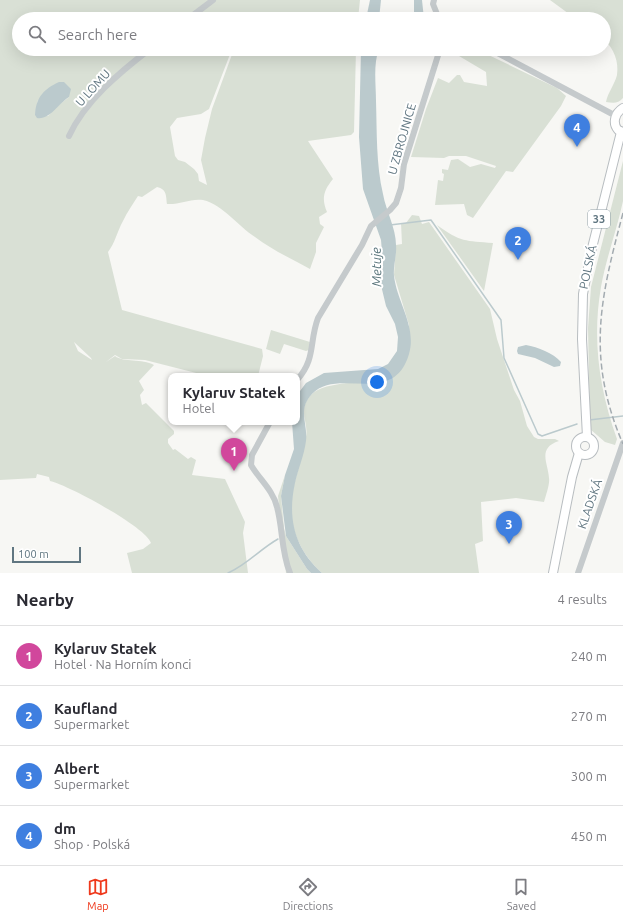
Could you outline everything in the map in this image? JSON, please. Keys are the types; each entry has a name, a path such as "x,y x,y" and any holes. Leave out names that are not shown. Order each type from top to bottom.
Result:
{"main road":[{"path":"616,116 623,108"},
{"name":"POLSKÁ","path":"584,438 583,294 591,252 622,132 616,128 616,116"},
{"path":"584,438 593,441 595,447 590,455 581,454 576,446 584,438"},
{"path":"554,573 572,477 581,454"}],"street":[{"path":"197,12 213,0"},
{"path":"434,0 433,4 436,12"},
{"name":"U LOMU","path":"69,136 73,128 101,91 141,56"},
{"name":"U ZBROJNICE","path":"300,376 309,362 315,326 318,318 362,245 371,226 396,203 401,188 404,164 438,56"},
{"path":"503,56 616,116"},
{"path":"268,425 252,455 251,465 270,490 277,505 283,551 290,573"},
{"name":"KLADSKÁ","path":"578,573 623,443"}],"shaded area":[{"path":"0,0 360,0 359,12 12,12 12,56 229,56 209,109 201,114 177,118 170,127 175,156 178,160 185,162 194,169 198,174 199,181 207,185 201,160 205,138 212,109 231,56 356,56 354,132 351,135 308,141 333,179 324,194 324,202 327,212 319,217 320,224 324,227 316,243 316,252 310,269 262,242 217,206 203,200 167,204 163,189 157,187 142,197 138,196 128,211 108,252 122,310 262,349 263,356 259,373 196,373 145,360 123,359 154,365 139,381 144,390 140,395 142,405 146,403 174,431 174,434 168,439 168,443 173,450 175,449 188,459 191,457 196,460 192,475 225,479 245,522 243,533 248,573 132,573 127,553 143,549 151,543 146,536 122,517 89,498 50,481 49,477 37,474 36,478 0,480","holes":["69,97 55,108 48,116 35,115 38,100","74,342 91,358 92,360 78,351"]},
{"path":"370,0 381,0 380,12 367,12"},
{"path":"414,0 422,0 423,12 414,12"},
{"path":"550,0 623,0 623,98 619,101 613,103 606,102 617,75 616,60 611,47 611,12 566,12"},
{"path":"361,56 377,56 375,75 379,171 384,200 396,239 394,276 409,324 411,344 409,354 401,370 391,379 378,383 350,383 323,386 312,394 305,406 304,417 306,441 295,483 292,509 295,532 299,543 305,554 322,573 311,573 286,536 281,496 285,475 294,449 292,425 300,425 300,391 306,383 324,373 378,369 388,364 397,351 398,337 395,324 386,306 380,281 383,264 381,240 363,189 359,137"},
{"path":"459,56 491,56 557,88 566,96 561,106 513,172 506,171 473,218 467,215 464,204 435,205 438,180 443,181 444,174 442,173 442,169 448,170 451,160 458,159 470,167 481,164 495,168 496,166 466,156 449,156 444,158 411,157 426,109 438,78 449,83 457,75 460,75 464,82 487,86 486,72"},
{"path":"59,82 64,82 71,89 69,97 46,117 37,118 35,115 39,98 45,91"},
{"path":"623,161 623,201 603,276 598,306 597,326 599,364 606,401 617,439 615,445 605,442 590,429 588,328 591,287"},
{"path":"412,215 419,216 422,224 429,222 490,309 497,339 514,390 520,401 527,426 534,437 538,439 555,439 559,441 552,444 548,448 545,456 549,480 548,490 544,502 516,498 481,502 483,541 475,544 479,573 322,573 303,550 292,523 292,494 306,437 304,415 305,405 312,394 318,390 337,384 389,380 409,325 394,275 396,245 402,244 401,223 406,223"},
{"path":"437,225 452,235 464,240 493,243 484,291"},
{"path":"271,330 310,342 309,350 306,351 284,344 280,354 266,349"},
{"path":"526,345 550,353 561,362 560,366 554,367 535,358 518,354 518,347"},
{"path":"285,475 281,496 286,536 311,573 286,573 278,496"}],"waterway":[{"path":"390,225 431,220 501,320 504,358 538,434 542,436 577,424"},
{"path":"589,420 623,416"},
{"path":"228,573 241,566 265,547 278,539"}],"railway":[{"path":"623,213 608,273 600,328 604,384 611,413 623,444"}],"place":[{"name":"dm","path":"577,147"},
{"name":"Kaufland","path":"518,260"},
{"name":"Kylaruv Statek","path":"234,471"},
{"name":"Albert","path":"509,544"}],"water label":[{"name":"Metuje","path":"376,267"}]}
